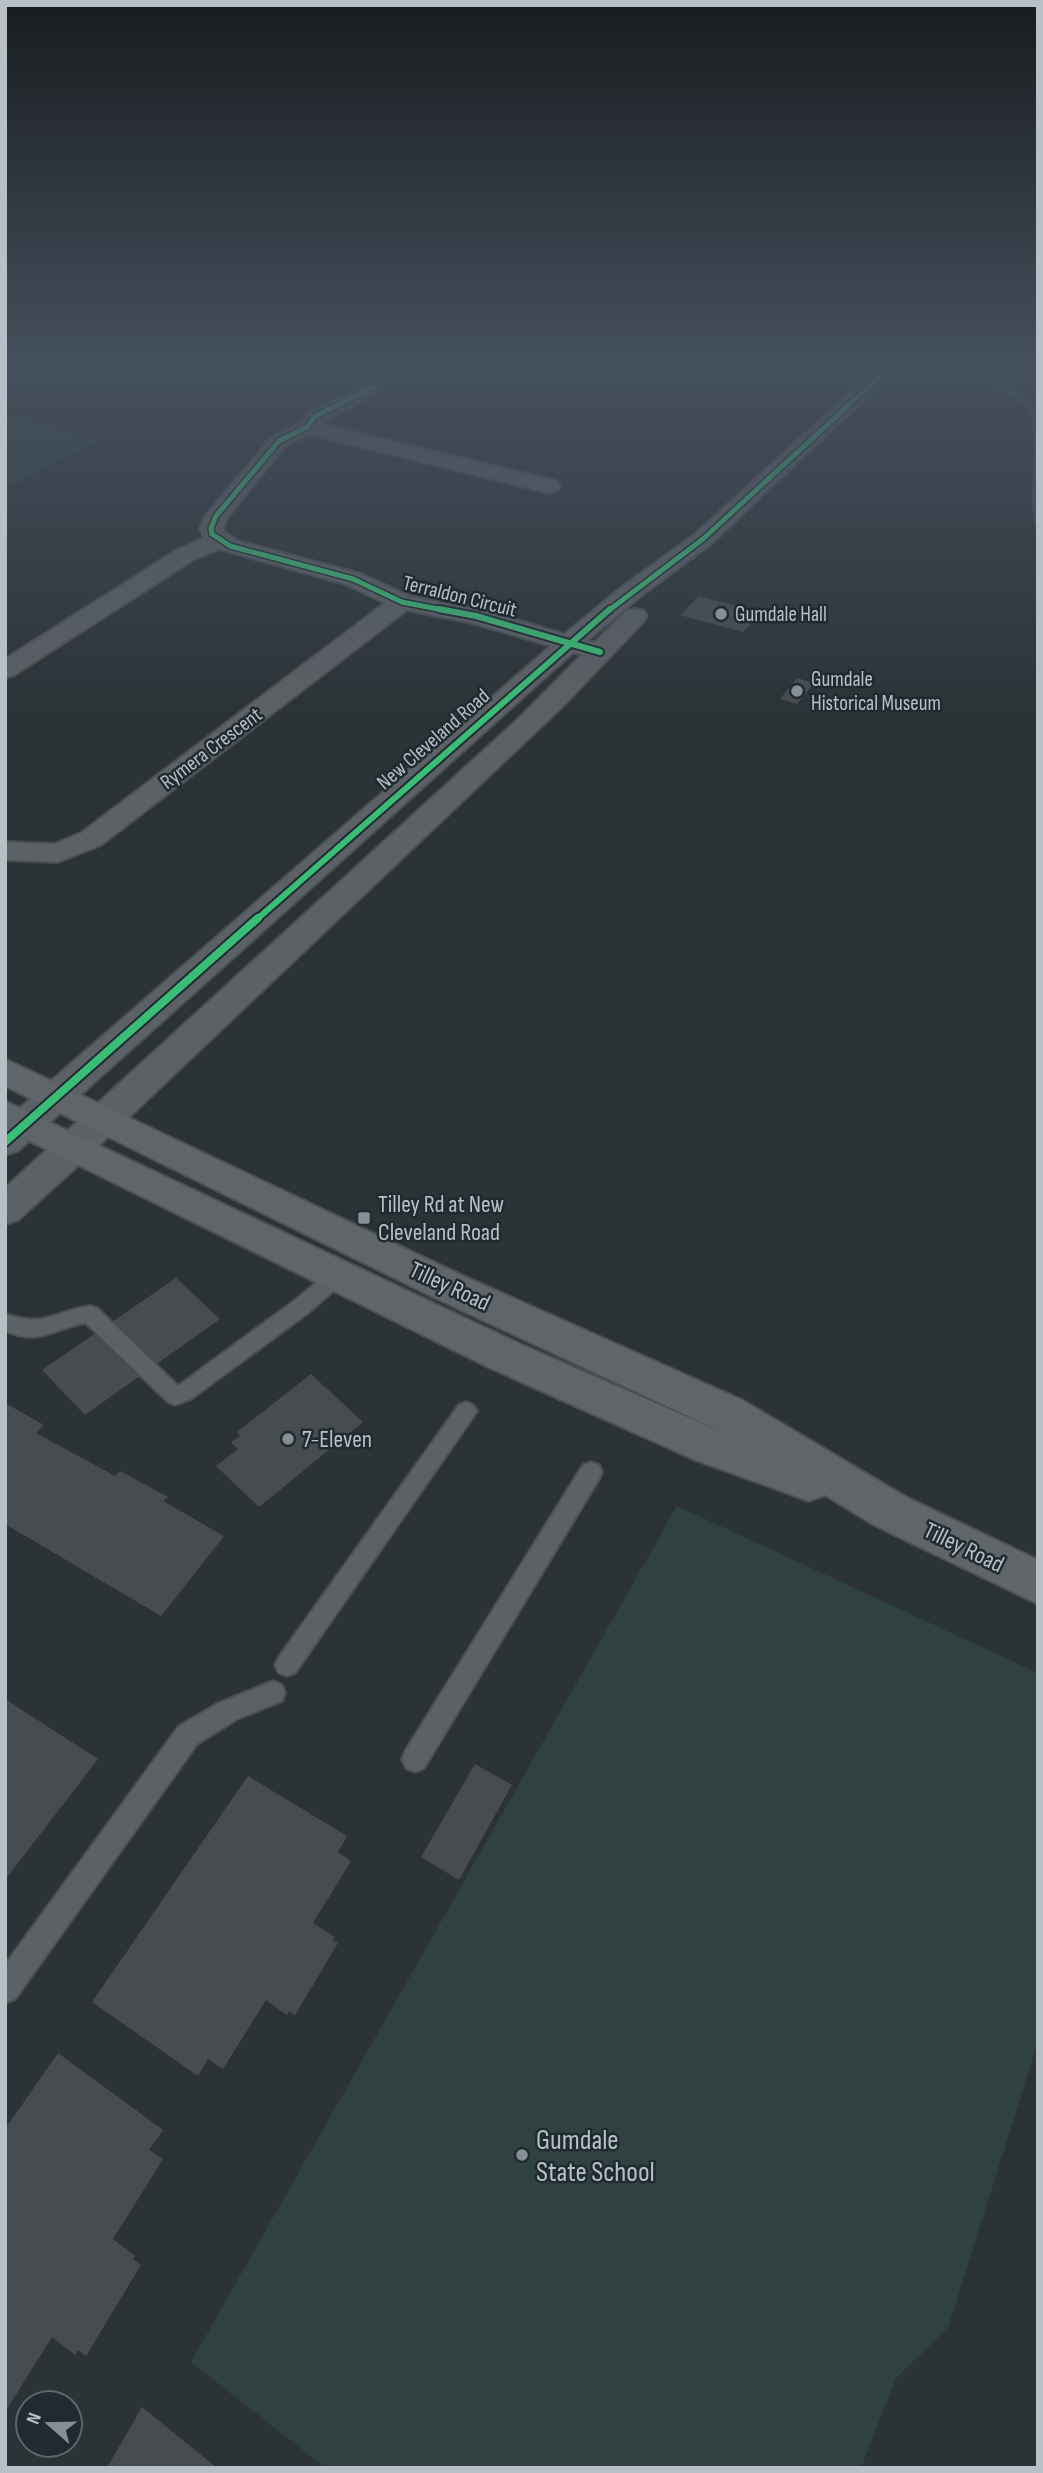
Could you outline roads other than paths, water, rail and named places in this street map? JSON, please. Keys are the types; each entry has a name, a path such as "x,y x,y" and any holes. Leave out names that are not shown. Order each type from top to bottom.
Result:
{"main road":[{"name":"Tilley Road","path":"5,1070 445,1285 727,1413 890,1511 1038,1583"},
{"name":"Tilley Road","path":"12,1127 73,1149 503,1355 708,1446 890,1511"}],"street":[{"path":"5,670 185,555 219,540 212,534 211,528 216,516 243,483"},
{"path":"538,483 549,486"},
{"name":"New Cleveland Road","path":"5,1210 107,1119 585,647 763,483"},
{"name":"New Cleveland Road","path":"12,1127 59,1096 585,647 632,591 703,538"},
{"name":"Terraldon Circuit","path":"219,540 243,550 353,579 402,602 457,612 585,647"},
{"name":"Rymera Crescent","path":"5,852 58,853 92,839 402,602"}],"lane":[{"path":"5,1322 20,1330 43,1331 77,1315 90,1314 175,1396 301,1307 339,1275"},
{"path":"287,1665 466,1411"},
{"path":"415,1759 591,1472"},
{"path":"5,1989 187,1735 228,1712 273,1693"}],"waterway":[{"path":"1036,483 1038,523"}],"place":[{"name":"Gumdale Hall","path":"721,614"},
{"name":"Gumdale Historical Museum","path":"797,691"},
{"name":"Tilley Rd at New Cleveland Road","path":"364,1218"},
{"name":"7-Eleven","path":"288,1439"},
{"name":"Gumdale State School","path":"522,2155"}]}
